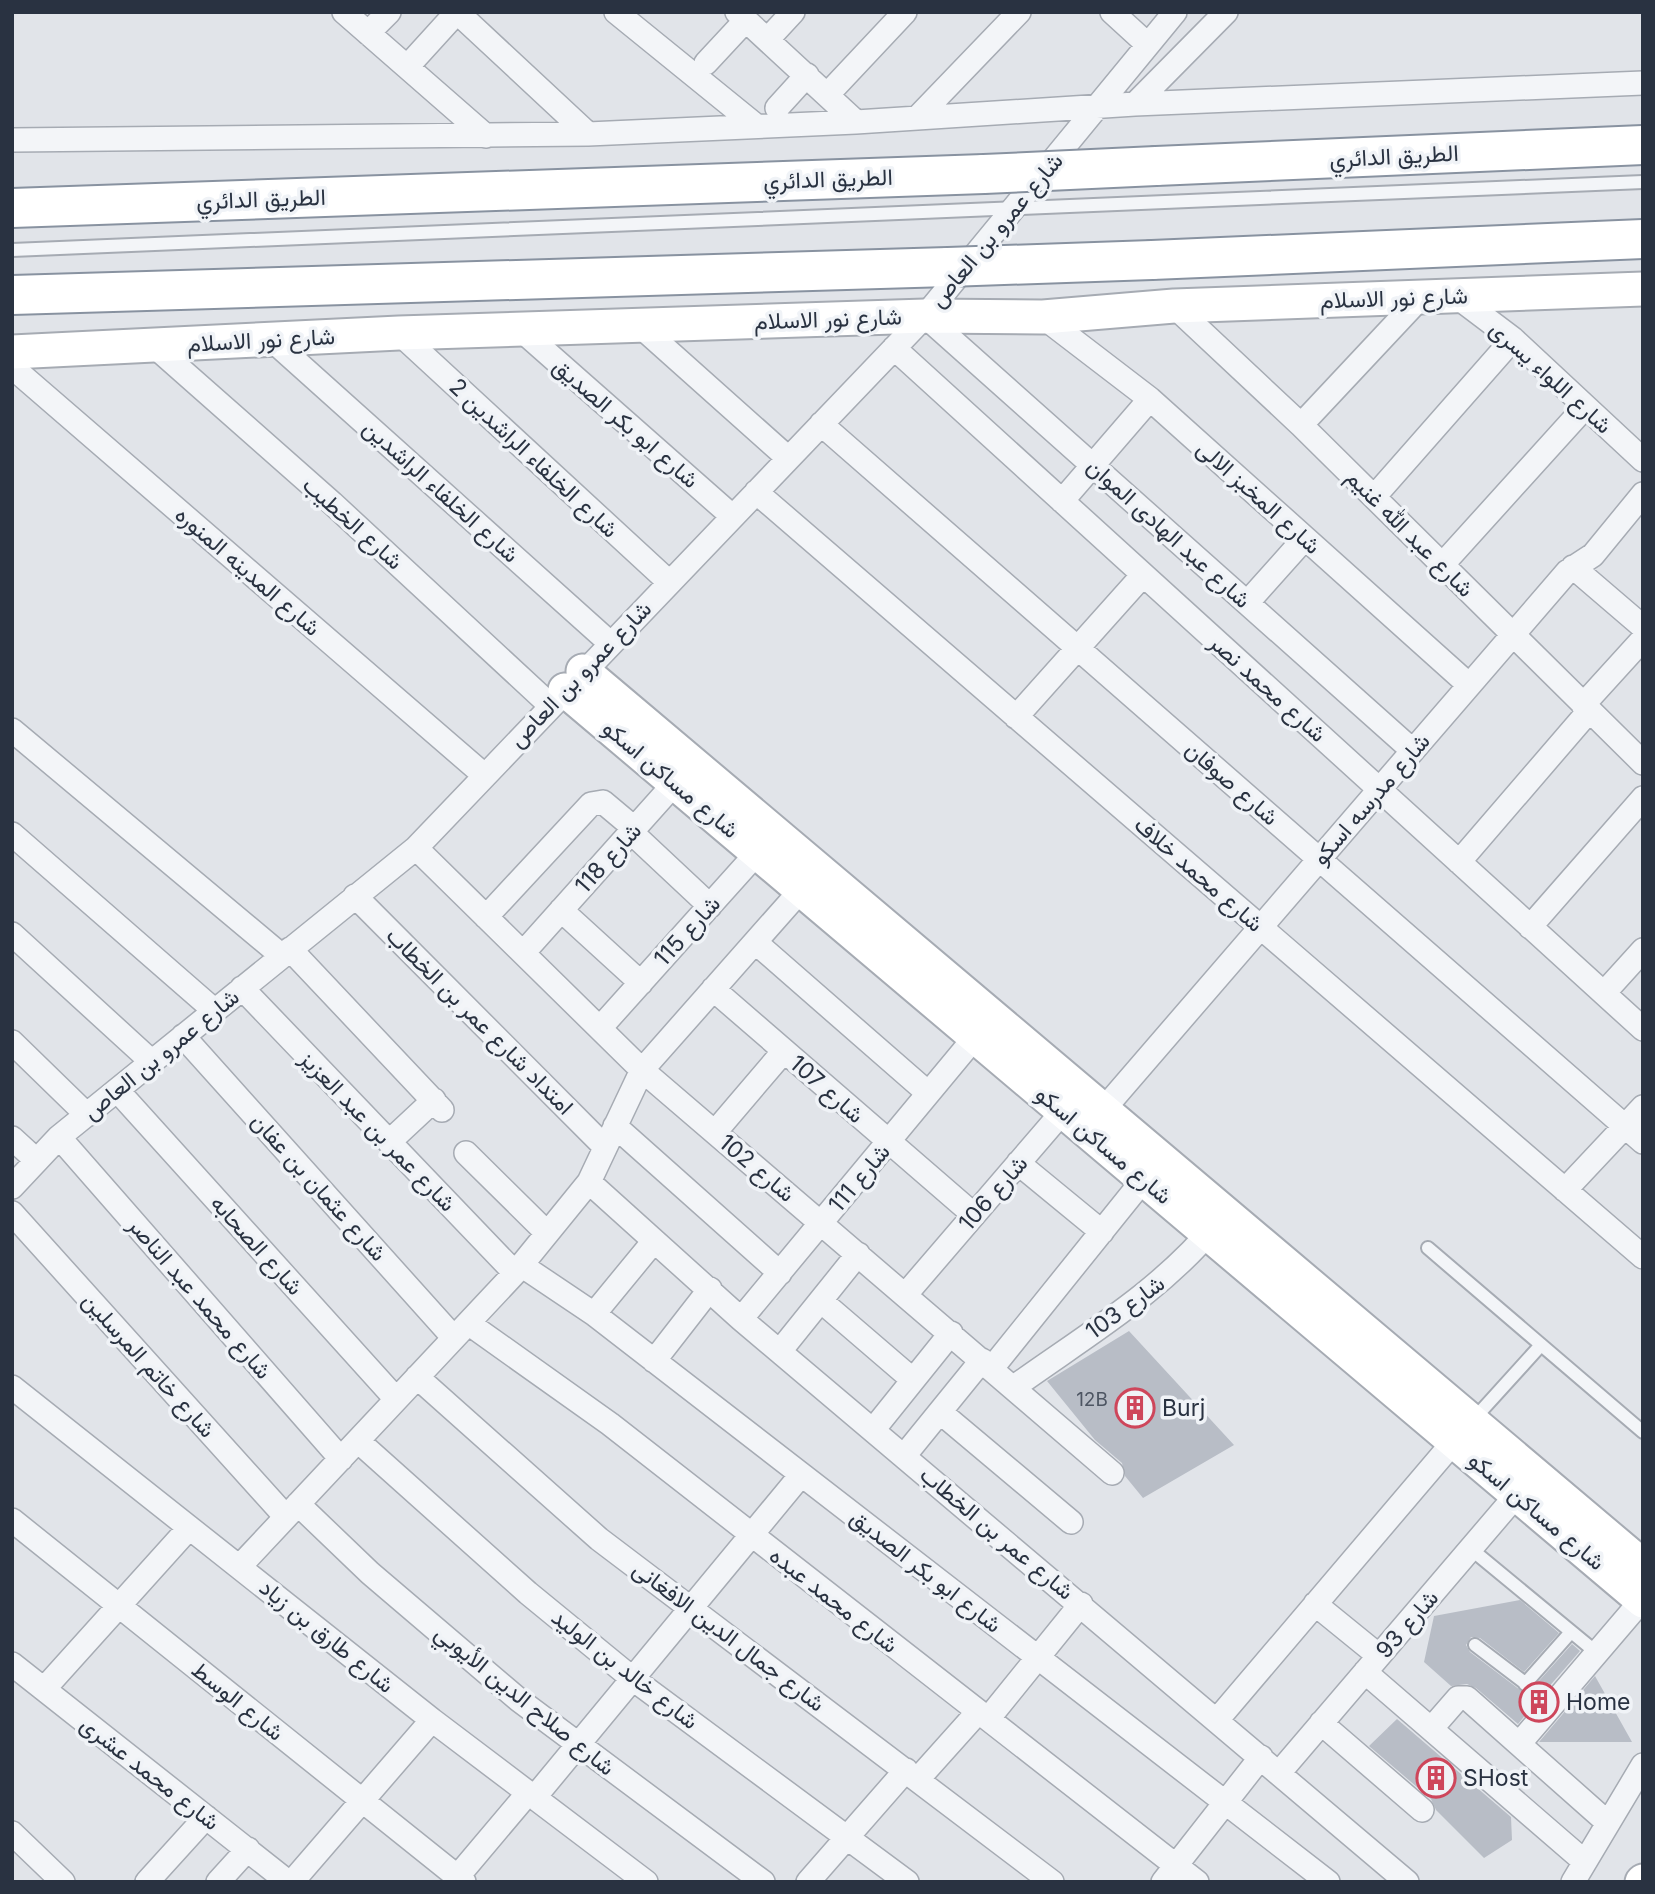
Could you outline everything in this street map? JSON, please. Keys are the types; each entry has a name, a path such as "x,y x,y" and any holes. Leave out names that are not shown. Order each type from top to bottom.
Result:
{"highway":[{"name":"الطريق الدائري","path":"12,208 984,174 1643,145"},
{"path":"12,295 1152,260 1643,239"}],"street":[{"path":"344,12 486,136"},
{"path":"368,33 389,12"},
{"path":"407,67 457,12 588,134"},
{"path":"616,12 754,124"},
{"path":"768,39 793,12"},
{"path":"827,95 905,12"},
{"path":"917,118 1018,12"},
{"path":"1112,12 1147,44"},
{"name":"شارع عمرو بن العاص","path":"12,1187 59,1137 416,848 925,316 1175,12"},
{"path":"1135,104 1226,12"},
{"path":"706,63 741,16 856,122"},
{"path":"776,108 807,75"},
{"path":"12,139 588,134 754,124 856,122 1135,104 1643,83"},
{"name":"شارع نور الاسلام","path":"12,352 398,333 925,316 1043,317 1174,306 1643,289"},
{"name":"شارع اللواء يسرى","path":"1456,296 1513,340 1643,460"},
{"path":"1301,425 1420,297"},
{"name":"شارع عبد الله غنيم","path":"1174,306 1301,425 1586,708 1641,759"},
{"name":"شارع عبد الهادى الموان","path":"925,316 1412,750"},
{"name":"شارع المخبز الالى","path":"1043,317 1150,399 1469,685"},
{"path":"639,325 788,458"},
{"name":"شارع ابو بكر الصديق","path":"520,329 732,516"},
{"name":"شارع الخلفاء الراشدين 2","path":"398,333 669,582"},
{"name":"شارع الخلفاء الراشدين","path":"271,339 610,643"},
{"path":"1374,497 1513,340"},
{"name":"شارع الخطيب","path":"153,345 332,503 566,689"},
{"name":"شارع محمد نصر","path":"894,348 1643,1029"},
{"name":"شارع المدينه المنوره","path":"12,367 484,775"},
{"path":"1062,501 1150,399"},
{"path":"1442,565 1586,407"},
{"name":"شارع صوفان","path":"821,424 1643,1142"},
{"name":"شارع محمد خلاف","path":"756,492 1643,1257"},
{"name":"شارع مدرسه اسكو","path":"1082,1104 1260,926 1573,567 1587,561 1635,520 1643,494"},
{"path":"1247,603 1305,538"},
{"path":"1573,567 1643,627"},
{"path":"1016,717 1143,575"},
{"path":"1460,862 1643,639"},
{"name":"شارع مساكن اسكو","path":"566,689 684,773 897,954 1082,1104 1217,1223 1526,1485 1642,1600"},
{"path":"12,730 286,953 438,1105 389,1142"},
{"name":"شارع 118","path":"523,953 684,773"},
{"path":"1530,927 1643,798"},
{"path":"486,917 591,804 603,802 710,906"},
{"path":"12,834 215,1011"},
{"name":"شارع مساكن اسكو","path":"766,843 802,889 897,954 975,1037 1082,1104 1144,1179 1217,1223"},
{"name":"شارع 115","path":"600,1028 766,843"},
{"name":"شارع 102","path":"416,848 642,1070 1112,1473"},
{"path":"240,1566 518,1269 589,1182 642,1070 802,889"},
{"name":"امتداد شارع عمر بن الخطاب","path":"355,896 610,1137 780,1272"},
{"path":"561,910 641,983"},
{"path":"12,934 152,1062"},
{"path":"755,942 928,1093"},
{"path":"1604,993 1643,950"},
{"name":"شارع عمر بن عبد العزيز","path":"242,988 389,1142 518,1269"},
{"name":"شارع 107","path":"713,989 974,1215"},
{"name":"شارع عثمان بن عفان","path":"183,1036 461,1330"},
{"name":"شارع 111","path":"741,1319 975,1037"},
{"path":"12,1042 87,1115"},
{"path":"715,1132 784,1051"},
{"name":"شارع الصحابه","path":"117,1090 396,1399"},
{"name":"شارع 106","path":"906,1294 1018,1163 1082,1104"},
{"path":"1565,1190 1643,1107"},
{"name":"شارع محمد عبد الناصر","path":"59,1137 341,1458"},
{"path":"12,1138 36,1160"},
{"path":"466,1153 547,1233"},
{"path":"1018,1163 1102,1232"},
{"path":"904,1456 940,1412 987,1364 1102,1232 1144,1179"},
{"name":"شارع عمر بن الخطاب","path":"589,1182 741,1319 1407,1882"},
{"name":"شارع خاتم المرسلين","path":"12,1213 292,1511"},
{"name":"شارع 103","path":"1014,1387 1153,1289 1177,1269 1217,1223"},
{"path":"594,1314 654,1241"},
{"path":"780,1351 858,1254"},
{"name":"شارع ابو بكر الصديق","path":"518,1269 594,1314 1328,1882"},
{"path":"653,1361 710,1289"},
{"path":"821,1301 913,1380"},
{"name":"شارع محمد عبده","path":"461,1330 610,1424 983,1716 1170,1874 1197,1882"},
{"path":"873,1430 951,1333"},
{"name":"شارع جمال الدين الافغانى","path":"417,1377 599,1539 693,1607 1052,1882"},
{"name":"شارع طارق بن زياد","path":"12,1387 432,1720 646,1882"},
{"path":"940,1412 1071,1522"},
{"path":"1217,1720 1463,1431"},
{"name":"شارع خالد بن الوليد","path":"358,1440 518,1584 634,1679 906,1882"},
{"path":"458,1880 531,1795 578,1746 802,1475"},
{"name":"شارع مساكن اسكو","path":"1526,1485 1643,1566"},
{"name":"شارع 93","path":"1279,1773 1526,1485"},
{"name":"شارع صلاح الدين الأيوبي","path":"292,1511 578,1746 763,1882"},
{"name":"شارع الوسط","path":"12,1520 458,1880"},
{"path":"44,1689 188,1528"},
{"path":"1519,1744 1642,1600"},
{"path":"808,1882 912,1774 983,1716 1038,1658 1081,1604"},
{"path":"1315,1604 1431,1730 1585,1862"},
{"name":"شارع محمد عشرى","path":"12,1664 290,1882"},
{"path":"1431,1730 1458,1698 1464,1697 1608,1823"},
{"path":"290,1882 432,1720"},
{"path":"1321,1723 1422,1810"},
{"path":"1170,1874 1261,1757"},
{"path":"1573,1882 1643,1765"},
{"path":"147,1882 206,1816"},
{"path":"12,1833 63,1882"},
{"path":"218,1882 248,1849"}],"lane":[{"path":"12,250 1643,183"},
{"path":"1428,1248 1643,1432"},
{"path":"1463,1431 1541,1345"},
{"path":"1471,1549 1597,1653"},
{"path":"1525,1684 1571,1632"},
{"path":"1475,1645 1542,1696"}],"building":[{"name":"Burj","path":"1129,1331 1234,1445 1143,1498 1125,1476 1122,1463 1095,1440 1047,1381"},
{"path":"1520,1600 1559,1633 1524,1672 1480,1638 1471,1637 1466,1645 1470,1652 1536,1702 1518,1724 1476,1688 1467,1684 1451,1686 1424,1662 1434,1616"},
{"path":"1572,1644 1580,1651 1547,1689 1538,1682"},
{"path":"1595,1676 1632,1742 1539,1742"},
{"name":"SHost","path":"1397,1719 1511,1817 1512,1840 1484,1858 1436,1810 1431,1799 1369,1746"}],"place":[{"name":"Burj","path":"1135,1408"},
{"name":"Home","path":"1539,1702"},
{"name":"SHost","path":"1436,1778"}]}
